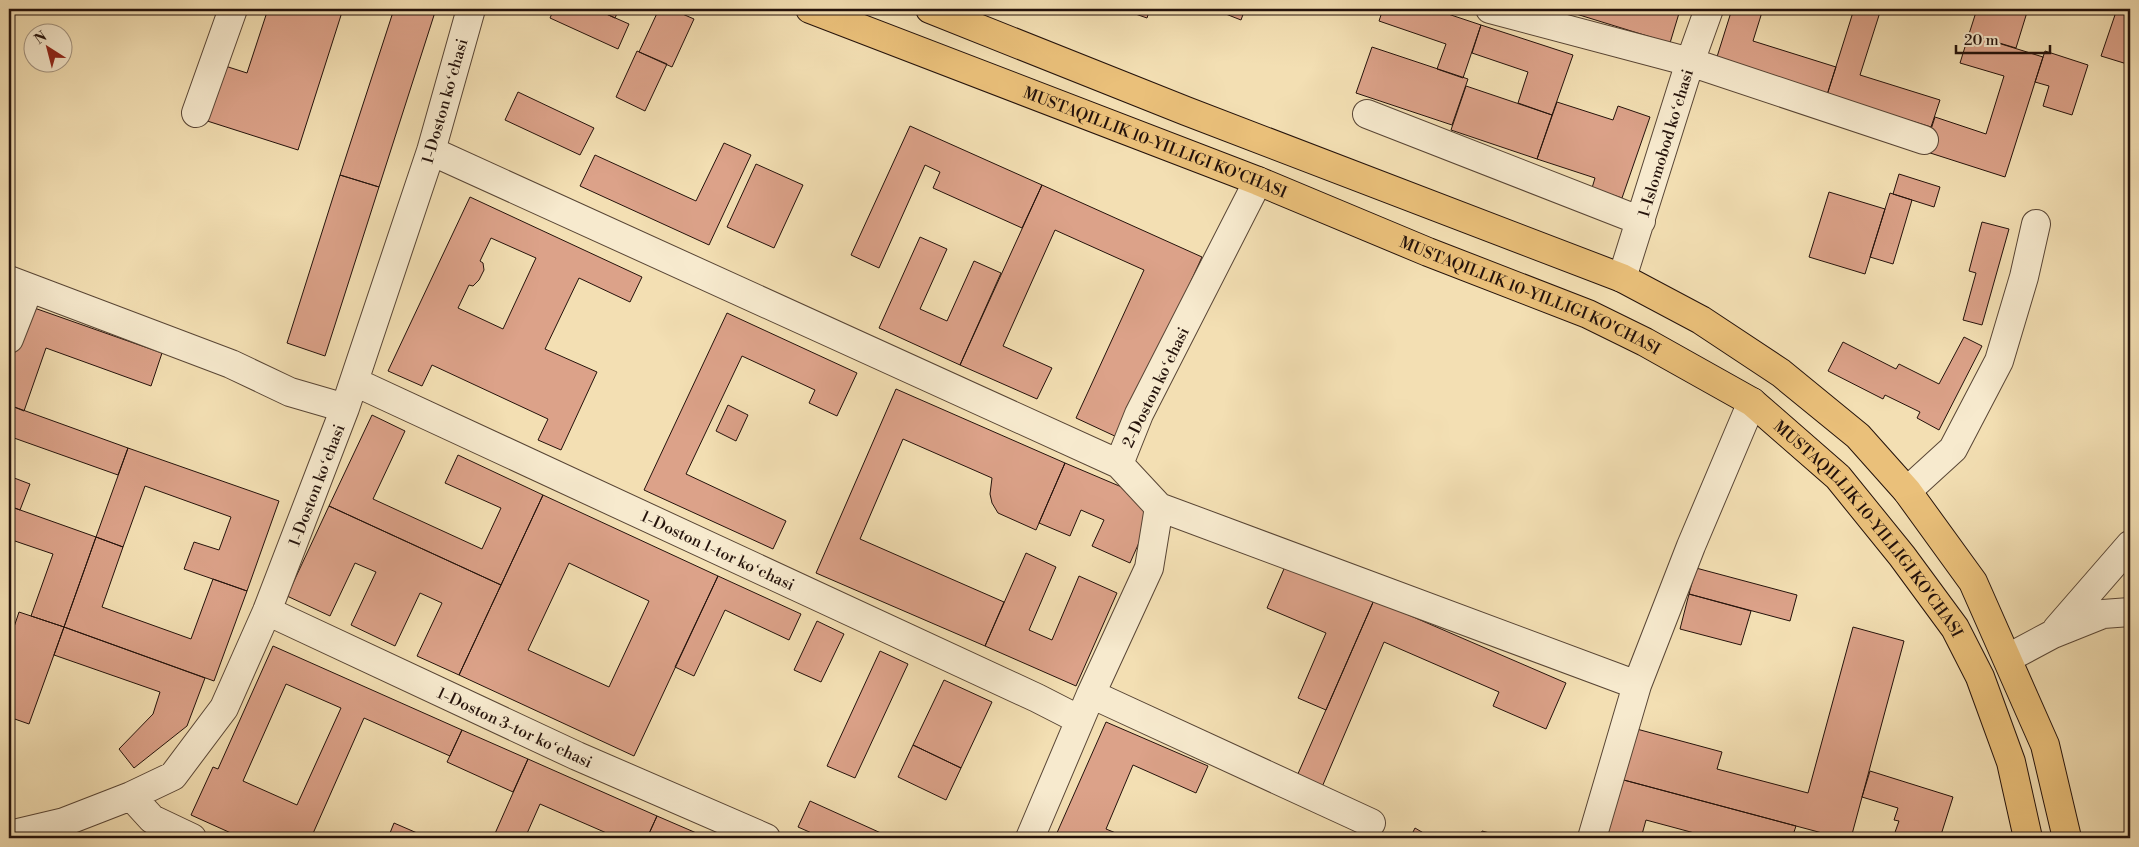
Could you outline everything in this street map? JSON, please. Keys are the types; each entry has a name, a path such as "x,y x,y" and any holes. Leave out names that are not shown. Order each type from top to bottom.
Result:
{"main road":[{"name":"MUSTAQILLIK 10-YILLIGI KO'CHASI","path":"810,9 1258,181 1428,252 1588,314 1646,342 1752,402 1838,477 1902,556 1955,628 1980,677 2011,762 2028,838"},
{"path":"930,9 1186,111 1622,278 1701,320 1781,373 1858,436 1907,491 1973,582 2045,745 2066,838"},
{"path":"1258,181 1291,150"}],"street":[{"path":"196,113 233,9"},
{"name":"1-Doston koʻchasi","path":"9,835 64,822 131,796 173,776 224,708 267,611 355,382 431,150 471,9"},
{"path":"1490,9 1690,62 1924,140"},
{"name":"1-Islomobod koʻchasi","path":"1622,278 1690,62 1709,9"},
{"path":"1367,114 1641,221"},
{"path":"431,150 1119,464"},
{"name":"2-Doston koʻchasi","path":"1159,507 1119,464 1139,414 1258,181"},
{"path":"1907,491 1952,449 1999,361 2024,277 2036,224"},
{"path":"9,339 19,284 231,364 290,392 345,408"},
{"name":"1-Doston 1-tor koʻchasi","path":"355,382 1037,698 1080,720"},
{"path":"1592,838 1638,684 1691,546 1752,402"},
{"path":"1030,838 1091,694 1149,568 1159,507 1638,684"},
{"path":"2053,634 2130,546"},
{"name":"1-Doston 3-tor koʻchasi","path":"267,611 577,756 766,838"},
{"path":"2008,658 2053,634 2103,614 2130,612"},
{"path":"1091,694 1371,823"},
{"path":"131,796 148,829 192,838"}],"building":[{"path":"268,9 343,9 298,150 201,119 219,64 247,73"},
{"path":"394,9 436,9 379,187 340,175"},
{"path":"554,9 595,9 629,24 618,49 550,18"},
{"path":"595,9 619,9 615,18"},
{"path":"659,9 671,9 694,19 672,67 639,52"},
{"path":"1121,9 1150,9 1147,18"},
{"path":"1213,9 1245,9 1241,20"},
{"path":"1383,9 1433,9 1481,25 1463,78 1437,69 1446,44 1379,21"},
{"path":"1560,9 1676,9 1680,10 1670,43"},
{"path":"1732,9 1763,9 1753,41 1836,67 1827,95 1716,60"},
{"path":"1854,9 1881,9 1860,75 1940,100 1931,127 1827,95"},
{"path":"1977,9 2028,9 2016,48 1969,34"},
{"path":"2117,9 2130,9 2130,55 2127,64 2101,56"},
{"path":"1481,25 1573,55 1552,115 1518,103 1528,72 1472,53"},
{"path":"1969,34 2043,57 2005,177 1924,151 1935,117 1986,134 2004,76 1960,63"},
{"path":"1372,47 1468,79 1452,125 1356,93"},
{"path":"637,51 667,64 645,111 616,97"},
{"path":"2045,51 2088,65 2072,115 2043,106 2049,86 2035,82"},
{"path":"1466,86 1552,115 1537,159 1451,130"},
{"path":"518,92 594,128 580,155 505,120"},
{"path":"1557,102 1613,120 1618,106 1650,117 1622,198 1592,188 1595,178 1537,159"},
{"path":"910,126 1042,185 1022,228 933,188 940,172 925,165 879,268 851,255"},
{"path":"724,143 751,155 709,245 580,186 595,155 696,201"},
{"path":"756,164 803,185 774,248 727,227"},
{"path":"1899,174 1940,187 1934,207 1893,194"},
{"path":"340,175 379,187 325,356 287,343"},
{"path":"1042,185 1202,257 1119,438 1076,418 1144,270 1055,230 1003,346 1052,368 1037,399 960,365"},
{"path":"1829,192 1885,209 1865,274 1809,257"},
{"path":"1890,193 1912,200 1893,264 1870,257"},
{"path":"470,197 642,277 630,302 579,278 545,349 597,372 561,450 538,440 548,419 432,365 422,386 388,371","holes":["491,238 536,258 503,329 458,308 469,285 473,286 479,280 484,270 483,263 480,261"]},
{"path":"1982,222 2009,229 1982,325 1963,320 1976,273 1969,271"},
{"path":"920,237 947,249 920,309 947,321 974,261 1001,273 960,365 879,328"},
{"path":"23,304 162,353 151,386 46,348 24,411 9,405 9,344"},
{"path":"727,313 857,373 837,416 809,403 815,390 742,356 686,474 786,521 773,549 644,490"},
{"path":"1964,337 1982,346 1939,430 1917,418 1920,412 1885,395 1883,399 1828,371 1843,342 1896,369 1899,364 1939,384"},
{"path":"896,389 1065,463 1036,530 998,513 992,503 990,494 992,478 903,439 860,539 1004,602 985,646 816,573"},
{"path":"9,405 128,448 118,475 14,438 9,453"},
{"path":"728,405 748,415 736,441 716,431"},
{"path":"372,415 405,431 373,499 482,549 501,508 445,483 458,455 543,495 501,585 329,506"},
{"path":"128,448 279,501 247,591 184,569 194,542 219,550 231,517 145,486 123,547 96,537"},
{"path":"1065,463 1157,502 1130,563 1092,546 1104,520 1081,510 1070,536 1039,523"},
{"path":"9,476 30,484 20,510 9,506"},
{"path":"543,495 718,576 634,756 459,675","holes":["569,563 649,601 609,687 528,650"]},
{"path":"9,506 96,537 64,627 31,616 53,554 9,539"},
{"path":"329,506 501,585 459,675 417,656 442,603 420,593 395,646 351,625 376,572 355,563 330,616 287,596"},
{"path":"96,537 123,547 102,607 191,639 213,579 247,591 214,681 64,627"},
{"path":"1026,553 1056,567 1029,630 1052,640 1079,576 1117,593 1076,686 985,646"},
{"path":"1287,562 1374,600 1326,710 1298,698 1326,633 1267,608"},
{"path":"1696,568 1797,595 1790,621 1689,594"},
{"path":"718,576 801,614 789,640 725,610 694,676 675,667"},
{"path":"1689,594 1751,611 1741,645 1680,629"},
{"path":"1374,600 1566,683 1546,729 1493,706 1499,692 1384,642 1322,787 1297,776"},
{"path":"19,612 64,627 29,724 9,717 9,642"},
{"path":"817,621 844,634 821,682 794,670"},
{"path":"64,627 205,678 187,726 134,768 119,749 153,714 160,692 54,655"},
{"path":"1853,627 1904,641 1851,838 1841,838 1620,779 1633,728 1722,752 1717,769 1808,793"},
{"path":"273,646 462,730 450,756 364,718 311,838 242,838 191,815 213,767 218,769","holes":["286,684 341,708 297,805 243,781"]},
{"path":"880,651 908,664 855,778 827,766"},
{"path":"944,680 992,702 961,768 913,745"},
{"path":"1106,722 1208,766 1196,793 1133,765 1106,829 1128,838 1065,838 1056,835"},
{"path":"462,730 528,759 513,792 447,762"},
{"path":"913,745 961,768 946,800 898,777"},
{"path":"528,759 657,816 647,838 618,838 540,804 525,838 493,838"},
{"path":"1870,771 1953,797 1940,838 1893,838 1899,821 1894,820 1898,808 1862,797"},
{"path":"1620,779 1796,826 1792,838 1713,838 1646,820 1641,838 1604,838"},
{"path":"810,801 892,838 823,838 798,827"},
{"path":"657,816 708,838 647,838"},
{"path":"394,823 424,836 423,838 388,838"},
{"path":"1415,828 1432,838 1410,838"},
{"path":"1482,831 1509,838 1480,838"},
{"path":"1852,833 1868,838 1851,838"}]}
